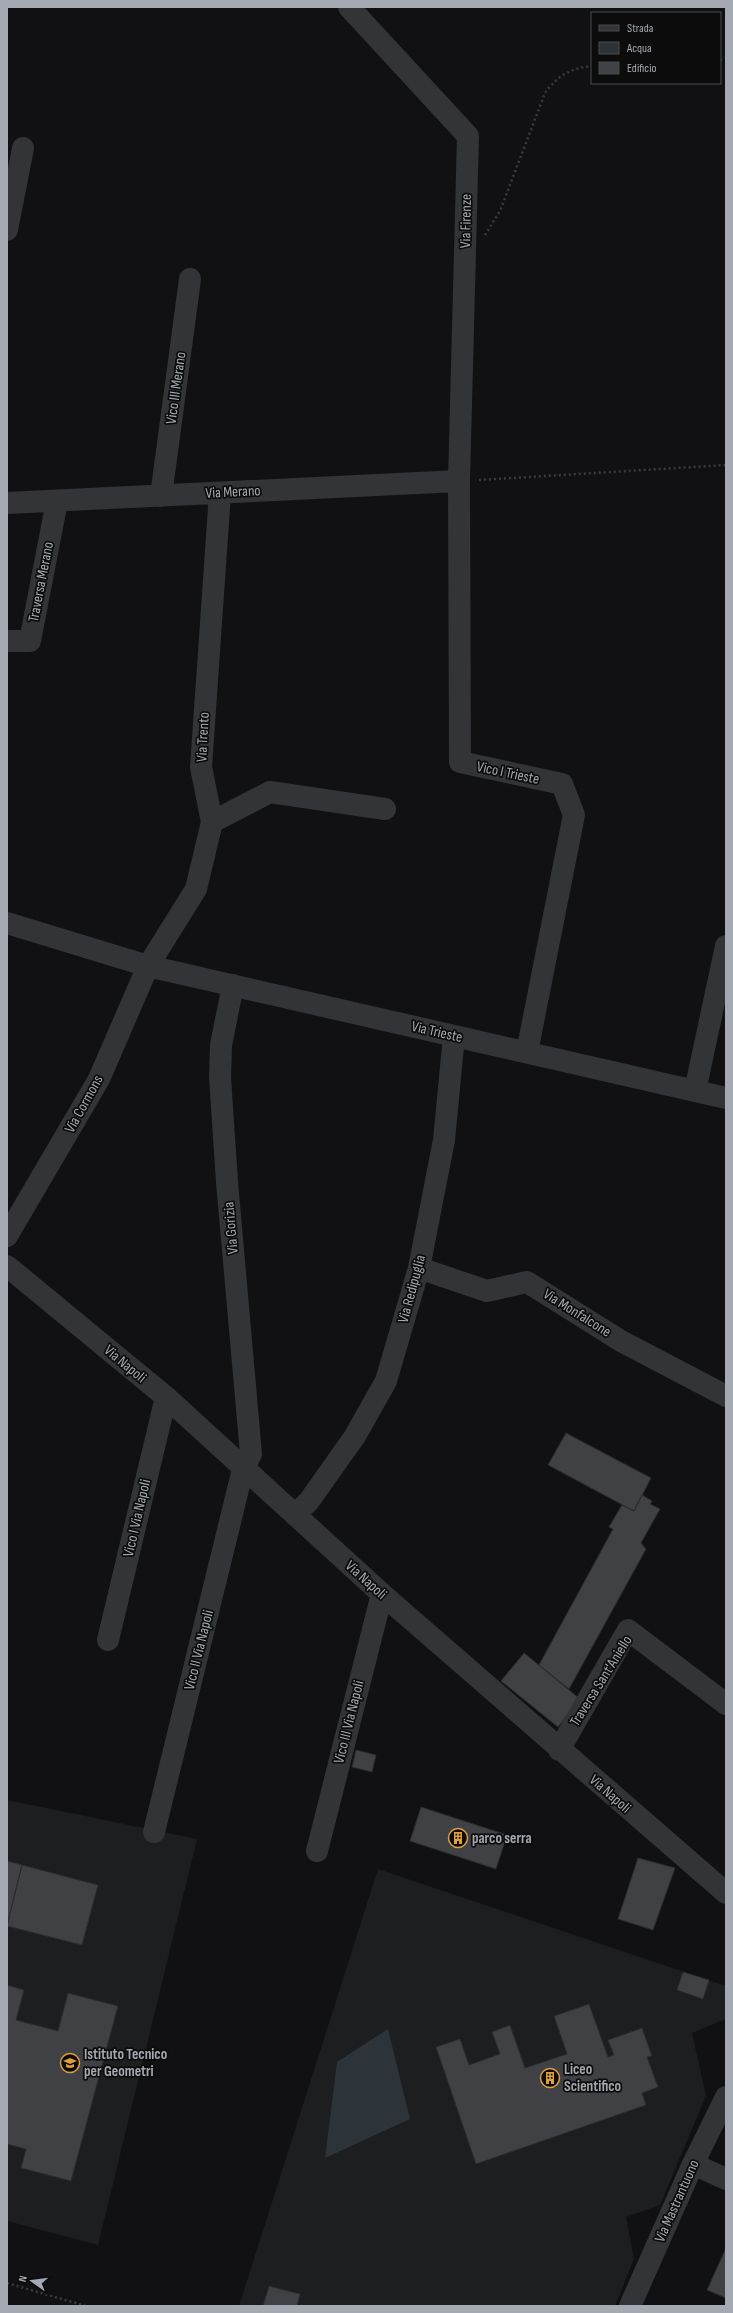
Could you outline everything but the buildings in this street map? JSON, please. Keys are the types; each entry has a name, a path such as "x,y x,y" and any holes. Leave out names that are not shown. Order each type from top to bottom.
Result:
{"street":[{"name":"Via Firenze","path":"349,7 468,136 459,481"},
{"path":"7,230 23,148"},
{"name":"Vico III Merano","path":"161,496 190,280"},
{"name":"Via Merano","path":"7,503 459,481"},
{"name":"Vico I Trieste","path":"459,481 460,762 562,784 574,815 527,1052"},
{"name":"Via Trento","path":"148,966 196,889 212,822 201,767 220,493"},
{"name":"Traversa Merano","path":"7,641 30,641 57,500"},
{"path":"212,822 270,792 385,809"},
{"name":"Via Trieste","path":"7,923 148,966 726,1098"},
{"path":"695,1091 726,946"},
{"name":"Via Cormons","path":"7,1236 99,1079 148,966"},
{"name":"Via Gorizia","path":"233,985 221,1045 220,1077 227,1182 252,1454 243,1469"},
{"name":"Via Redipuglia","path":"295,1515 309,1500 355,1436 386,1381 419,1268 444,1140 454,1036"},
{"name":"Via Napoli","path":"7,1266 166,1397 243,1469 382,1594 559,1750 726,1893"},
{"name":"Via Monfalcone","path":"419,1268 487,1291 527,1282 621,1341 726,1396"},
{"name":"Vico I Via Napoli","path":"108,1640 166,1397"},
{"name":"Vico II Via Napoli","path":"154,1832 243,1469"},
{"name":"Vico III Via Napoli","path":"317,1851 382,1594"},
{"name":"Traversa Sant'Aniello","path":"559,1750 628,1630 726,1704"},
{"name":"Via Mastrantuono","path":"630,2306 693,2164 726,2096"},
{"path":"693,2164 726,2179"}],"path":[{"path":"465,254 474,249 491,228 497,216 544,93 554,80 566,72 580,67 591,66"},
{"path":"459,481 726,465"},
{"path":"7,2283 86,2306"}],"shaded area":[{"path":"7,1800 197,1839 98,2245 7,2221"},
{"path":"378,1869 726,1986 726,2019 692,2033 706,2096 660,2205 626,2217 634,2259 615,2306 239,2306"}],"water":[{"path":"388,2029 410,2119 325,2158 337,2062"}],"place":[{"name":"parco serra","path":"458,1838"},
{"name":"Istituto Tecnico per Geometri","path":"70,2063"},
{"name":"Liceo Scientifico","path":"550,2078"}]}
